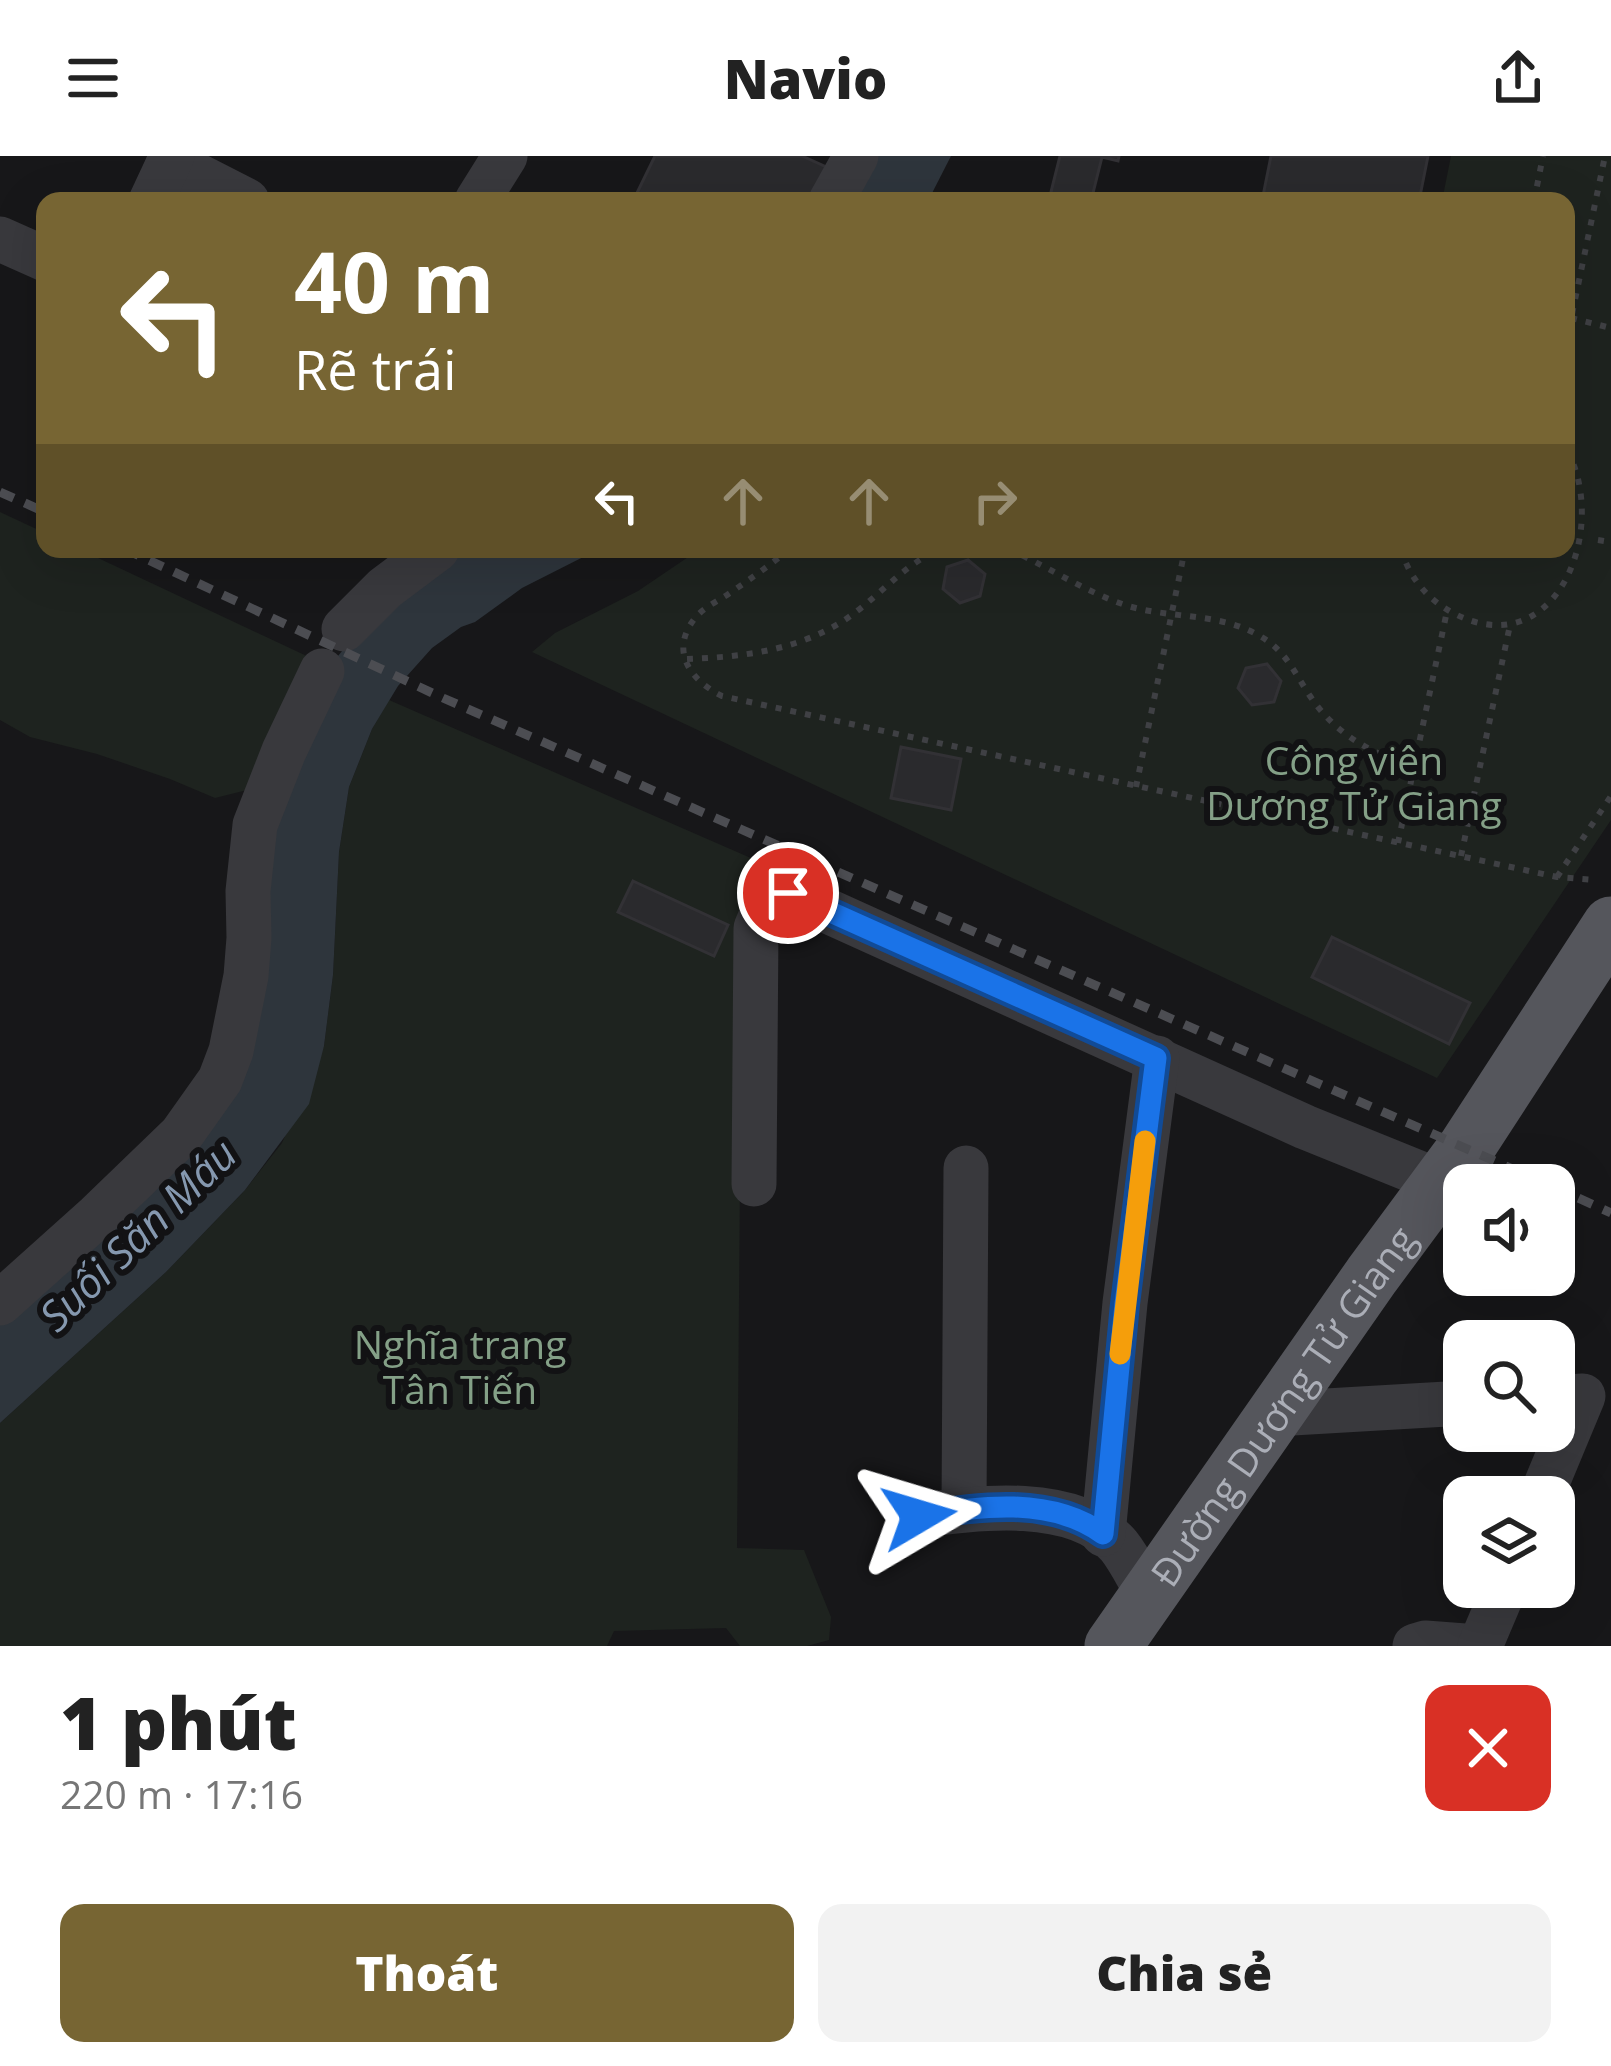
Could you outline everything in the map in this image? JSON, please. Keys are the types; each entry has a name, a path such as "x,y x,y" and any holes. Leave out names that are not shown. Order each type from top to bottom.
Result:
{"main road":[{"name":"Đường Dương Tử Giang","path":"1114,1646 1372,1274 1442,1182 1602,902"}],"street":[{"path":"483,192 505,156"},
{"path":"836,192 856,156"},
{"path":"164,173 220,192"},
{"path":"0,239 36,255"},
{"path":"344,629 375,596 425,558"},
{"path":"0,1303 181,1135 220,1080 246,976 255,825 322,671"},
{"path":"754,1184 756,928 767,902 788,893 1305,1127 1442,1182"},
{"path":"1103,1534 1156,1058"},
{"path":"964,1508 966,1168"},
{"path":"1275,1414 1443,1404"},
{"path":"919,1516 964,1508 1052,1511 1092,1526 1118,1544 1149,1595"},
{"path":"1480,1646 1495,1608"},
{"path":"1415,1646 1465,1646"}],"path":[{"path":"1536,192 1543,156"},
{"path":"1575,298 1604,156"},
{"path":"1575,319 1611,328"},
{"path":"1575,458 1585,469"},
{"path":"1596,551 1599,535 1611,542"},
{"path":"777,558 701,611 686,633 685,659 698,681 722,696 1557,877 1602,902"},
{"path":"685,659 767,651 826,631 862,608 921,558"},
{"path":"1027,558 1126,605 1236,625 1270,642 1295,668 1329,721 1379,755 1414,766"},
{"path":"1136,787 1183,558"},
{"path":"1405,558 1425,593 1447,610 1481,622 1511,623 1562,603"},
{"path":"1398,842 1447,610"},
{"path":"1461,856 1511,623"},
{"path":"1557,877 1611,796"}],"green space":[{"name":"Công viên Dương Tử Giang","path":"1451,156 1611,156 1611,820 1437,1078 532,652 555,633 638,591 687,558 1575,558 1575,192 1444,192"},
{"path":"0,512 36,529 36,558 98,558 311,658 255,788 215,798 97,754 30,737 0,720"},
{"name":"Nghĩa trang Tân Tiến","path":"389,700 776,869 773,886 742,925 737,1548 804,1550 831,1617 829,1640 807,1646 740,1646 726,1628 614,1631 607,1646 0,1646 0,1423 166,1272 245,1190 282,1143 324,1046 339,852 349,787"}],"water":[{"path":"869,156 951,156 933,192 850,192"},
{"name":"Suối Săn Máu","path":"445,558 581,558 461,627 432,648 398,686 372,729 349,787 339,852 333,975 324,1046 309,1104 245,1190 166,1272 0,1423 0,1319 191,1141 262,862 338,656 365,623"}],"building":[{"path":"655,156 802,156 835,171 822,192 637,192"},
{"path":"1060,156 1119,156 1118,161 1102,157 1093,192 1051,192"},
{"path":"1271,156 1428,156 1421,192 1264,192"},
{"path":"968,560 985,574 980,596 960,603 943,589 947,567"},
{"path":"1267,664 1281,681 1274,702 1252,705 1238,688 1246,668"},
{"path":"901,747 961,759 951,810 891,798"},
{"path":"633,881 728,925 714,956 618,912"},
{"path":"1332,937 1470,1003 1449,1044 1312,977"}],"railway":[{"path":"0,492 36,508"},
{"path":"144,558 443,698 1501,1164"},
{"path":"1575,1197 1611,1213"}],"slow traffic":[{"path":"1120,1354 1145,1141"}],"route":[{"path":"788,893 1156,1058 1103,1534 1052,1511 964,1508 919,1516"}]}
